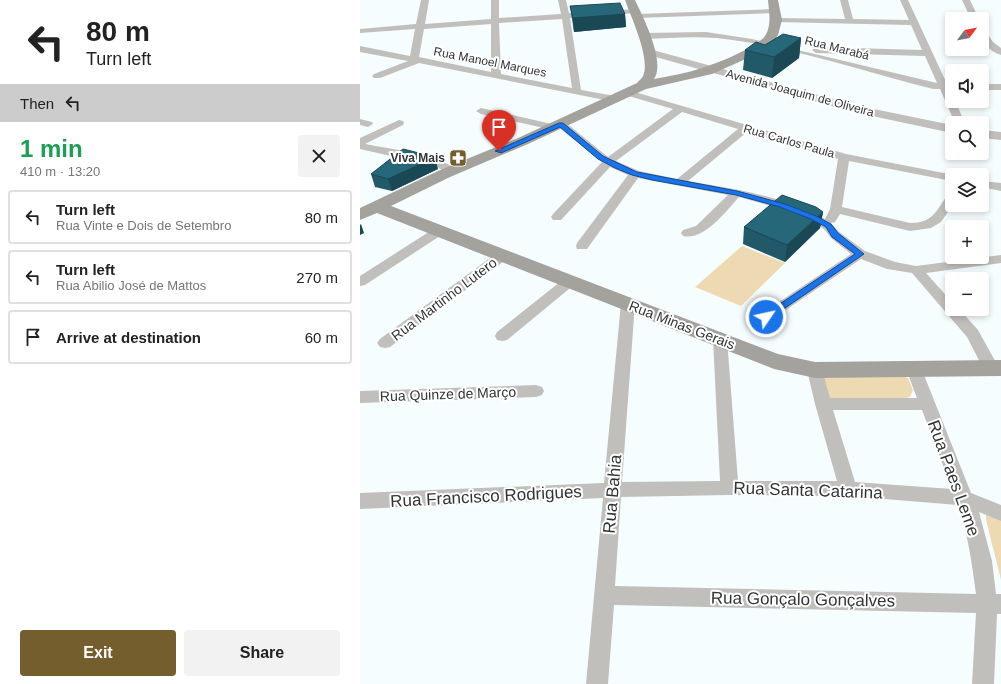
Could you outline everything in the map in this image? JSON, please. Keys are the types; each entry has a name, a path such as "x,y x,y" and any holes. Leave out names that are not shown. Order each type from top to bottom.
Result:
{"main road":[{"path":"634,9 649,52 650,76 642,86"},
{"path":"368,211 451,170 557,126 642,86 712,69 753,51 766,43 772,35 775,10"},
{"name":"Rua Minas Gerais","path":"368,211 439,231 628,303 774,361 815,370 996,368"}],"street":[{"path":"377,76 417,59 420,27 425,0"},
{"path":"494,0 496,22 496,75"},
{"path":"562,0 566,17 576,92"},
{"path":"844,0 850,22"},
{"path":"904,0 929,53 945,82"},
{"path":"966,0 972,12"},
{"path":"360,31 566,17 634,9 775,10 850,22 914,23"},
{"name":"Rua Marabá","path":"644,36 709,35 766,43 925,84 945,87"},
{"path":"989,43 993,48 1001,52"},
{"name":"Rua Manoel Marques","path":"360,48 576,92 621,96"},
{"path":"790,50 929,53"},
{"path":"360,60 380,52"},
{"name":"Avenida Joaquim de Oliveira","path":"649,52 857,108 945,127"},
{"path":"989,87 1001,87"},
{"name":"Rua Carlos Paula","path":"621,96 680,109 844,157 945,177"},
{"path":"557,217 608,162 680,109"},
{"path":"481,111 557,126 608,162 635,174 737,193 782,205 814,217 828,226 835,235 860,254 892,266 916,270 1001,259"},
{"path":"360,142 399,123"},
{"path":"679,183 745,128"},
{"path":"989,135 1001,136"},
{"path":"360,146 439,163 451,170"},
{"path":"828,226 836,209 844,157"},
{"path":"582,246 635,174"},
{"path":"989,185 1001,187"},
{"path":"687,233 697,231 737,193"},
{"path":"836,209 910,227 921,228 928,227 934,223 945,207"},
{"path":"360,282 439,231"},
{"path":"766,317 860,254"},
{"name":"Rua Martinho Lutero","path":"385,343 503,256"},
{"path":"916,270 973,334 996,368"},
{"path":"502,336 570,281"},
{"name":"Rua Bahia","path":"597,684 628,303"},
{"path":"720,339 729,488"},
{"name":"Rua Paes Leme","path":"914,369 972,518 978,547 994,603 983,684"},
{"path":"815,370 823,404 848,489"},
{"name":"Rua Quinze de Março","path":"360,397 536,391"},
{"path":"823,404 927,404"},
{"name":"Rua Santa Catarina","path":"613,490 729,488 848,489 964,498 1001,513"},
{"name":"Rua Francisco Rodrigues","path":"360,501 613,490"},
{"name":"Rua Gonçalo Gonçalves","path":"604,595 994,603"}],"shaded area":[{"path":"742,246 785,263 741,306 695,287"},
{"path":"823,375 902,375 908,378 913,390 910,397 906,398 828,398"},
{"path":"986,512 1001,518 1001,580 986,520"}],"building":[{"path":"620,3 625,14 573,18 570,6"},
{"path":"783,34 801,38 774,57 745,50 756,42 765,45"},
{"path":"403,149 435,157 388,179 371,174"},
{"path":"782,195 816,207 823,212 787,245 744,227"}],"place":[{"name":"Viva Mais","path":"458,158"}],"route":[{"path":"499,151 561,124 601,157 618,167 635,174 652,178 737,193 782,205 814,217 828,226 835,235 860,254 766,317"}]}
